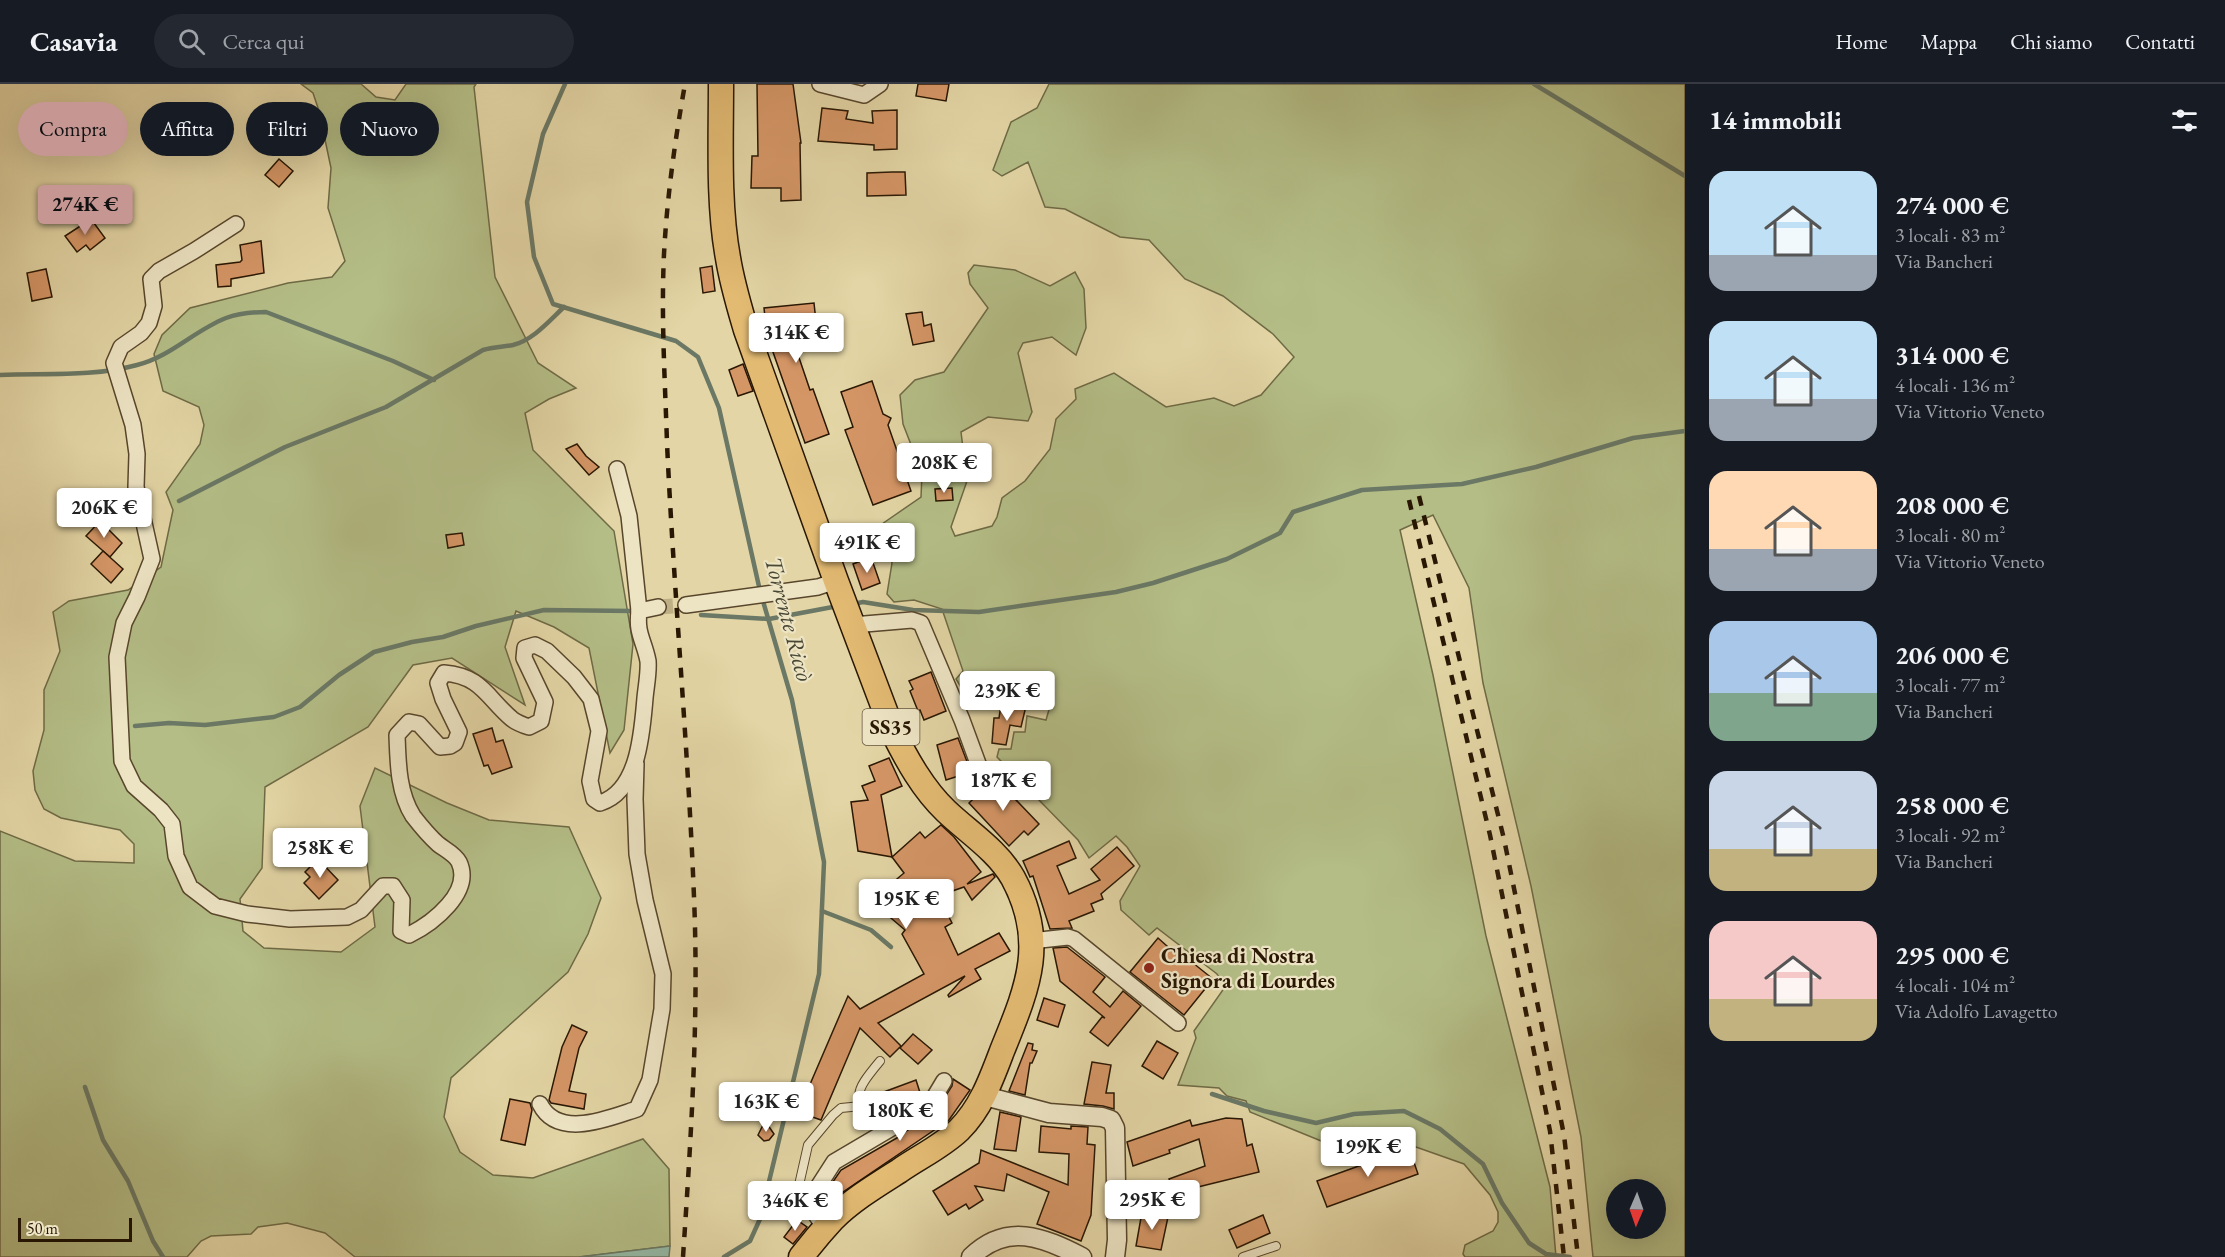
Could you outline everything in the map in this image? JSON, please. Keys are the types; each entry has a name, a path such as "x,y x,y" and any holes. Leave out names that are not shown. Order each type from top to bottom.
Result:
{"main road":[{"name":"SS35","path":"721,84 724,230 734,289 827,584 853,625 903,753 928,791 1011,875 1028,917 1031,941 1030,970 1025,993 985,1096 959,1130 943,1144 862,1196 834,1218 801,1257"}],"street":[{"path":"820,84 864,95 880,84"},
{"path":"236,224 159,271 151,279 154,306 149,323 141,333 121,347 114,363 133,425 137,454 136,487 152,559 138,597 124,623 117,657 122,761 134,786 161,810 172,824 176,856 190,886 215,906 247,914 290,919 347,917 361,910 383,886 393,886 402,900 400,931 409,935 427,926 458,894 462,876 458,860 436,842 412,814 399,778 397,735 409,722 419,724 440,747 455,743 459,732 438,683 444,673 454,674 480,685 513,720 529,727 541,721 545,702 524,658 525,648 535,645 547,651 574,677 591,699 598,731 591,781 594,799 600,803 610,800 622,786 637,759"},
{"path":"540,1104 544,1113 560,1122 574,1124 600,1121 637,1109 650,1080 662,1009 663,974 645,900 637,854 635,799 637,759 641,740 648,662 637,626 639,611 628,516 617,469"},
{"path":"686,605 827,584"},
{"path":"639,611 658,607"},
{"path":"853,625 912,620 921,623 962,720 980,770"},
{"path":"1031,941 1068,937 1074,939 1178,1023"},
{"path":"825,1228 814,1212 813,1199 816,1190 834,1162 929,1106 944,1081"},
{"path":"985,1096 1049,1113 1102,1117 1111,1120 1115,1128 1117,1240 1115,1257"},
{"path":"971,1257 981,1247 1007,1237 1032,1236 1056,1243 1082,1257"}],"lane":[{"path":"880,1061 861,1084 859,1093 861,1106 882,1132"},
{"path":"799,1185 808,1145 841,1108 861,1106"},
{"path":"1243,1257 1276,1246"}],"green space":[{"path":"301,84 361,84 376,97 395,100 406,84 476,84 474,87 495,277 538,363 576,388 549,399 525,413 533,450 614,531 633,644 624,730 610,753 589,648 554,627 516,611 505,647 525,705 452,658 413,665 368,727 265,787 262,868 240,899 243,931 264,948 341,952 375,927 360,806 375,768 447,803 489,820 569,827 601,898 588,934 568,972 451,1078 444,1117 460,1152 493,1175 533,1178 643,1139 669,1169 670,1246 579,1257 355,1257 325,1233 287,1223 258,1227 251,1234 211,1236 201,1241 187,1257 0,1257 0,831 75,861 134,863 134,844 120,830 61,818 44,809 35,790 33,771 44,730 44,690 60,651 53,612 69,601 128,590 161,567 173,510 166,492 200,444 204,425 199,407 163,391 154,354 162,335 190,308 288,283 332,277 345,261 328,208 331,168 328,154 328,102 316,102 313,93"},
{"path":"1049,84 1685,84 1685,1257 1593,1257 1581,1137 1531,886 1483,683 1469,588 1433,515 1400,530 1433,675 1486,936 1550,1187 1556,1257 1465,1257 1463,1254 1465,1245 1493,1231 1498,1222 1498,1212 1490,1195 1464,1164 1416,1147 1371,1141 1352,1145 1331,1145 1250,1112 1246,1101 1227,1096 1219,1088 1178,1085 1196,1038 1194,1031 1225,987 1217,974 1157,928 1149,935 1121,910 1120,901 1140,866 1127,847 1116,836 1089,858 1078,840 997,757 999,749 1011,749 1014,732 1025,732 1027,716 1046,720 1052,699 1008,688 996,691 972,705 956,679 963,671 942,609 914,600 894,602 887,594 892,563 882,524 921,497 922,473 903,424 900,395 915,380 944,372 988,308 970,284 968,273 974,265 1015,270 1050,286 1075,272 1084,289 1086,328 1076,355 1052,337 1023,343 1018,353 1032,412 1028,421 988,417 961,432 967,481 951,527 955,536 992,526 1002,498 1025,481 1050,449 1056,419 1076,399 1075,389 1114,373 1166,407 1214,398 1234,406 1261,395 1294,357 1273,334 1223,296 1185,279 1149,240 1120,237 1065,209 1045,207 1028,162 1002,176 993,170 1011,122 1037,108"}],"shaded area":[{"path":"670,1246 669,1257 579,1257"}],"building":[{"path":"757,84 793,84 801,143 801,200 781,201 781,188 751,188 752,156 758,156"},
{"path":"918,84 949,84 946,101 916,96"},
{"path":"822,108 848,111 846,119 873,123 872,111 897,110 897,149 874,150 874,145 818,141"},
{"path":"279,159 293,171 279,187 265,175"},
{"path":"905,172 906,195 867,196 867,173"},
{"path":"91,219 105,238 90,250 86,245 77,252 65,236"},
{"path":"261,241 264,273 231,279 231,286 218,287 216,265 240,262 242,260 240,245"},
{"path":"712,266 715,291 703,293 700,268"},
{"path":"46,269 52,297 32,301 27,273"},
{"path":"814,303 817,331 791,334 810,390 813,389 829,434 805,443 767,335 764,308"},
{"path":"922,312 924,326 931,324 934,341 913,345 906,314"},
{"path":"743,364 753,391 738,396 729,370"},
{"path":"872,381 883,414 891,418 888,425 911,491 873,505 845,430 853,427 841,392"},
{"path":"577,444 599,467 589,475 566,449"},
{"path":"952,488 953,500 936,501 935,489"},
{"path":"100,521 122,543 110,557 86,536"},
{"path":"462,533 464,545 448,548 446,535"},
{"path":"103,551 123,569 111,583 91,564"},
{"path":"871,557 880,583 862,590 853,564"},
{"path":"931,672 946,711 924,720 910,691 913,689 909,681"},
{"path":"1007,702 1026,706 1021,727 1010,725 1006,745 992,743 994,718 999,718 1001,705 1007,706"},
{"path":"492,728 496,742 503,740 512,767 492,774 488,765 484,766 473,734"},
{"path":"958,738 971,772 946,780 937,745"},
{"path":"889,758 902,786 881,795 892,857 858,851 851,802 868,800 862,786 875,781 869,766"},
{"path":"995,778 1039,824 1028,835 1024,831 1009,846 969,803"},
{"path":"941,825 954,837 981,872 967,884 993,874 995,877 972,900 964,887 938,896 952,923 945,927 958,955 999,933 1010,951 975,969 981,979 949,997 948,995 965,976 878,1023 901,1046 890,1057 860,1028 821,1120 801,1113 805,1096 848,996 860,1009 924,974 902,934 905,930 871,901 904,873 892,857 920,832 925,838"},
{"path":"1069,841 1076,858 1057,866 1069,894 1100,880 1091,869 1117,847 1134,866 1101,894 1103,899 1091,904 1094,911 1069,921 1072,928 1050,929 1033,876 1030,877 1023,861"},
{"path":"318,859 338,880 319,899 304,883 310,877 305,872"},
{"path":"1158,938 1176,954 1178,951 1213,979 1184,1015 1130,972"},
{"path":"1067,947 1105,977 1093,992 1110,1007 1123,991 1141,1006 1108,1046 1090,1032 1102,1017 1105,1018 1060,981 1053,948"},
{"path":"1044,998 1065,1005 1058,1027 1037,1020"},
{"path":"572,1025 587,1032 579,1048 569,1091 586,1094 584,1109 551,1103 549,1100 562,1047"},
{"path":"913,1034 932,1050 918,1064 900,1048"},
{"path":"1157,1041 1178,1053 1163,1079 1142,1066"},
{"path":"1028,1043 1033,1044 1032,1050 1037,1051 1030,1063 1025,1095 1009,1091"},
{"path":"1092,1062 1111,1065 1106,1093 1114,1093 1114,1109 1084,1104"},
{"path":"953,1079 970,1090 949,1120 837,1196 830,1186 841,1170 934,1114 952,1086"},
{"path":"916,1080 922,1099 891,1117 881,1093"},
{"path":"510,1099 530,1103 532,1110 525,1145 501,1140"},
{"path":"1000,1112 1021,1117 1016,1151 994,1149"},
{"path":"1226,1118 1242,1119 1247,1146 1252,1144 1259,1172 1198,1187 1175,1196 1169,1179 1205,1166 1199,1139 1169,1150 1170,1153 1133,1166 1127,1142 1190,1120 1192,1126"},
{"path":"765,1121 774,1134 769,1140 764,1141 758,1135"},
{"path":"1041,1126 1071,1129 1071,1126 1088,1127 1087,1144 1095,1145 1091,1215 1081,1241 1037,1224 1049,1192 1007,1174 1004,1191 975,1186 983,1200 969,1209 966,1204 948,1215 933,1191 979,1163 981,1150 1068,1185 1069,1154 1039,1152"},
{"path":"1409,1148 1418,1174 1327,1207 1317,1181"},
{"path":"1142,1212 1168,1217 1161,1250 1136,1246"},
{"path":"1263,1215 1270,1233 1237,1248 1229,1230"},
{"path":"797,1220 807,1227 793,1244 784,1237"}],"waterway":[{"name":"Torrente Riccò","path":"565,84 543,134 527,202 534,257 553,304 676,341 698,357 719,408 760,591 792,700 824,862 819,974 760,1219 750,1241 724,1257"},
{"path":"1534,84 1685,176"},
{"path":"179,501 285,447 386,407 483,350 520,343 540,329 564,307"},
{"path":"0,375 86,373 137,365 160,356 226,318 246,313 266,312 393,361 434,380"},
{"path":"853,604 863,602 913,610 979,612 1116,592 1153,583 1227,559 1280,533 1293,512 1362,490 1462,484 1536,467 1633,438 1685,431"},
{"name":"Torrente Riccò","path":"701,615 769,619 838,606"},
{"path":"135,726 169,723 205,725 274,717 300,707 339,675 374,652 443,637 476,626 544,610 632,611"},
{"path":"822,911 871,930 891,947"},
{"path":"85,1087 103,1140 128,1181 153,1241 163,1257"},
{"path":"1212,1094 1264,1111 1316,1123 1354,1114 1404,1111 1440,1129 1483,1164 1502,1203 1529,1243 1546,1254 1570,1257"}],"tunnel":[{"path":"658,607 686,605"}],"railway":[{"path":"683,1257 696,987 688,784 667,443 663,301 667,211 685,84"},
{"path":"1419,496 1504,839 1564,1135 1578,1257"},
{"path":"1409,500 1490,835 1550,1131 1564,1257"}],"place":[{"name":"Chiesa di Nostra Signora di Lourdes","path":"1149,968"}]}
